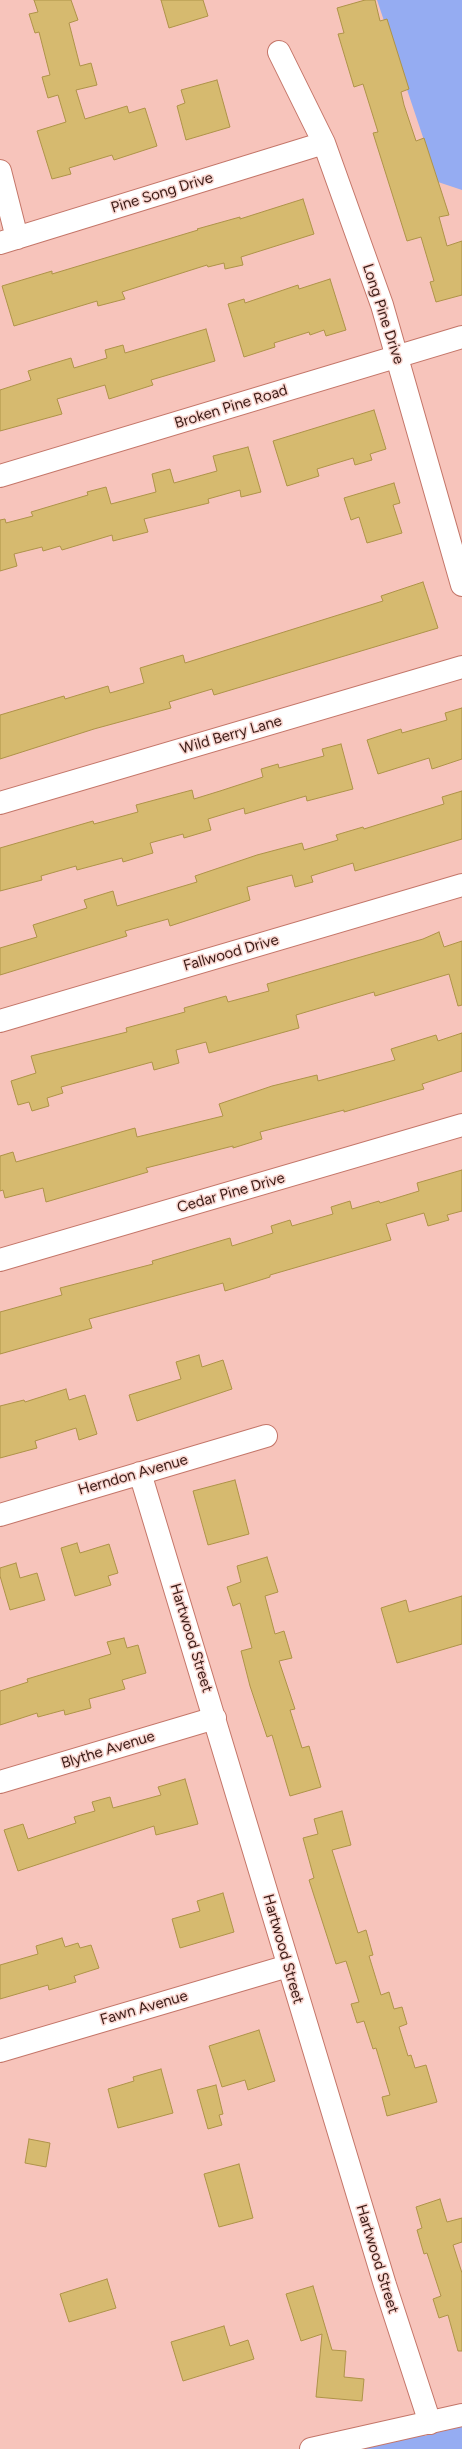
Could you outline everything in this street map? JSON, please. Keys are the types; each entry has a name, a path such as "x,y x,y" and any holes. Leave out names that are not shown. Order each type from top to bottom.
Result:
{"street":[{"name":"Long Pine Drive","path":"279,52 324,143 382,305 462,585"},
{"name":"Pine Song Drive","path":"8,240 324,143"},
{"path":"0,171 8,240"},
{"name":"Broken Pine Road","path":"0,476 462,337"},
{"name":"Wild Berry Lane","path":"0,803 462,667"},
{"name":"Fallwood Drive","path":"0,1021 462,885"},
{"name":"Cedar Pine Drive","path":"0,1260 462,1125"},
{"name":"Herndon Avenue","path":"0,1515 266,1436"},
{"name":"Hartwood Street","path":"140,1473 385,2285 430,2424"},
{"name":"Blythe Avenue","path":"0,1782 215,1718"},
{"name":"Fawn Avenue","path":"0,2051 288,1966"},
{"path":"311,2449 430,2424 462,2415"}],"shaded area":[{"path":"377,0 462,0 462,190 438,182"},
{"path":"462,2421 462,2449 319,2449 422,2429 425,2436"}],"building":[{"path":"34,0 71,0 78,20 69,23 80,66 91,63 97,85 76,90 85,119 127,106 129,113 145,108 157,146 114,160 112,155 69,168 71,174 52,179 37,131 66,122 58,95 48,98 42,77 50,75 39,32 35,33 29,14 38,12"},
{"path":"161,0 203,0 208,16 169,28"},
{"path":"365,0 375,0 380,21 387,19 409,89 401,92 404,105 416,141 424,138 449,215 439,217 447,246 462,241 462,295 436,302 430,282 434,281 421,237 407,241 373,133 378,132 363,84 354,87 338,34 344,33 337,8"},
{"path":"217,80 230,127 186,140 177,106 185,103 181,90"},
{"path":"303,199 314,234 241,257 243,265 225,269 224,263 208,267 207,265 122,292 125,299 98,306 97,301 14,326 2,286 52,271 52,274 198,230 197,229 240,217 240,219"},
{"path":"330,279 346,330 326,336 324,330 310,335 309,332 274,343 275,347 244,357 228,304 244,299 245,303 298,285 299,289"},
{"path":"206,329 215,361 151,380 153,385 109,399 105,385 57,399 62,414 0,431 0,390 31,380 28,371 71,358 74,368 107,358 105,350 123,345 125,353"},
{"path":"374,410 386,449 370,454 372,460 355,465 353,458 317,469 319,476 287,486 273,441"},
{"path":"248,447 261,492 241,497 240,490 208,499 209,503 144,519 148,532 113,541 112,535 62,550 60,546 43,551 42,547 14,554 17,566 0,571 0,520 5,519 6,523 33,516 31,512 88,495 87,492 106,487 111,504 156,492 152,474 170,469 174,483 217,471 213,456"},
{"path":"394,483 400,503 393,505 402,533 367,543 359,517 351,520 344,498"},
{"path":"423,582 438,628 214,695 212,689 169,702 171,708 94,729 0,759 0,715 64,696 65,699 108,686 110,693 144,683 140,668 183,655 185,663 383,601 381,596"},
{"path":"462,708 462,759 432,769 429,758 378,774 367,740 401,729 402,733 447,720 445,713"},
{"path":"341,744 353,789 307,801 306,796 245,814 244,808 208,819 211,830 184,838 183,834 150,843 153,853 123,862 122,858 77,870 76,866 41,876 42,880 0,891 0,848 93,821 94,824 138,812 136,805 192,790 194,799 263,777 261,769 278,764 279,768 324,756 322,749"},
{"path":"462,791 462,839 355,871 353,863 311,876 313,882 295,887 292,875 247,887 250,900 170,926 168,919 125,931 127,936 0,975 0,948 37,937 33,925 87,908 84,900 113,891 117,906 197,882 195,876 257,855 302,843 304,850 338,840 336,835 363,827 364,829 444,804 442,797"},
{"path":"439,932 444,947 462,941 462,1005 458,1006 449,974 375,996 374,992 296,1015 299,1028 209,1053 206,1042 176,1050 179,1063 154,1070 152,1062 61,1087 63,1093 47,1098 49,1106 32,1111 29,1102 18,1105 11,1081 36,1073 31,1056 127,1032 126,1028 185,1012 184,1008 226,996 228,1002 269,991 267,984 423,939"},
{"path":"462,1033 462,1071 422,1084 424,1089 344,1112 344,1110 260,1132 262,1139 233,1148 233,1146 146,1168 148,1172 46,1202 43,1188 5,1198 3,1190 0,1191 0,1156 13,1152 16,1162 135,1128 137,1137 223,1116 219,1104 272,1086 317,1075 318,1081 395,1060 391,1049 436,1035 438,1041"},
{"path":"462,1170 462,1211 447,1215 449,1220 428,1226 424,1213 386,1224 391,1240 270,1275 270,1277 225,1291 223,1283 89,1319 92,1328 0,1354 0,1312 62,1295 60,1288 153,1264 152,1261 230,1238 232,1246 273,1233 271,1226 290,1220 292,1226 333,1214 331,1207 350,1201 352,1209 379,1201 380,1203 419,1191 417,1183"},
{"path":"199,1355 202,1367 223,1360 232,1389 137,1421 129,1395 181,1379 176,1362"},
{"path":"66,1389 69,1400 85,1395 97,1434 79,1440 76,1428 35,1441 37,1448 0,1458 0,1406 24,1400 25,1402"},
{"path":"235,1480 249,1534 208,1545 193,1491"},
{"path":"77,1543 80,1553 109,1544 118,1573 108,1576 111,1585 75,1596 61,1548"},
{"path":"267,1557 278,1592 265,1596 275,1634 284,1631 292,1658 279,1661 295,1709 290,1710 302,1748 309,1746 321,1787 290,1796 272,1735 267,1737 250,1686 241,1651 252,1648 240,1603 233,1606 227,1587 241,1582 237,1566"},
{"path":"16,1563 20,1578 37,1573 45,1600 10,1610 0,1576 0,1568"},
{"path":"462,1596 462,1644 397,1663 381,1608 406,1600 409,1612"},
{"path":"124,1638 127,1648 138,1645 146,1673 122,1680 125,1689 89,1699 91,1708 65,1715 64,1710 38,1717 37,1713 0,1725 0,1691 28,1682 27,1679 111,1654 107,1642"},
{"path":"185,1779 198,1824 156,1835 154,1826 18,1871 4,1830 23,1824 28,1839 76,1823 74,1817 95,1811 92,1802 110,1797 113,1808 161,1795 158,1787"},
{"path":"342,1811 351,1845 332,1850 358,1933 366,1930 373,1955 369,1956 381,1995 389,1992 394,2009 402,2007 407,2024 399,2027 408,2056 411,2055 415,2068 426,2065 437,2102 387,2116 382,2097 390,2095 376,2048 373,2049 364,2021 357,2023 351,2004 359,2002 346,1961 336,1964 309,1880 314,1878 303,1838 318,1834 314,1819"},
{"path":"223,1893 234,1932 180,1948 172,1919 200,1911 197,1901"},
{"path":"62,1938 65,1947 78,1943 80,1948 91,1945 99,1968 74,1976 76,1982 49,1990 48,1985 0,1999 0,1965 38,1954 36,1946"},
{"path":"259,2030 275,2081 248,2090 245,2080 222,2087 209,2046"},
{"path":"161,2069 173,2113 118,2128 108,2089 134,2081 133,2077"},
{"path":"216,2085 223,2114 219,2115 222,2125 208,2129 197,2090"},
{"path":"29,2139 50,2143 46,2167 25,2163"},
{"path":"239,2164 253,2218 219,2227 204,2174"},
{"path":"440,2199 447,2222 462,2218 462,2242 453,2245 462,2273 462,2351 458,2351 448,2315 439,2318 433,2299 441,2296 427,2253 424,2254 417,2230 422,2228 416,2207"},
{"path":"107,2279 116,2308 69,2322 60,2294"},
{"path":"313,2286 332,2350 346,2351 344,2377 364,2379 362,2401 316,2397 322,2334 301,2341 286,2294"},
{"path":"224,2326 230,2346 248,2340 254,2359 183,2381 171,2342"}]}
